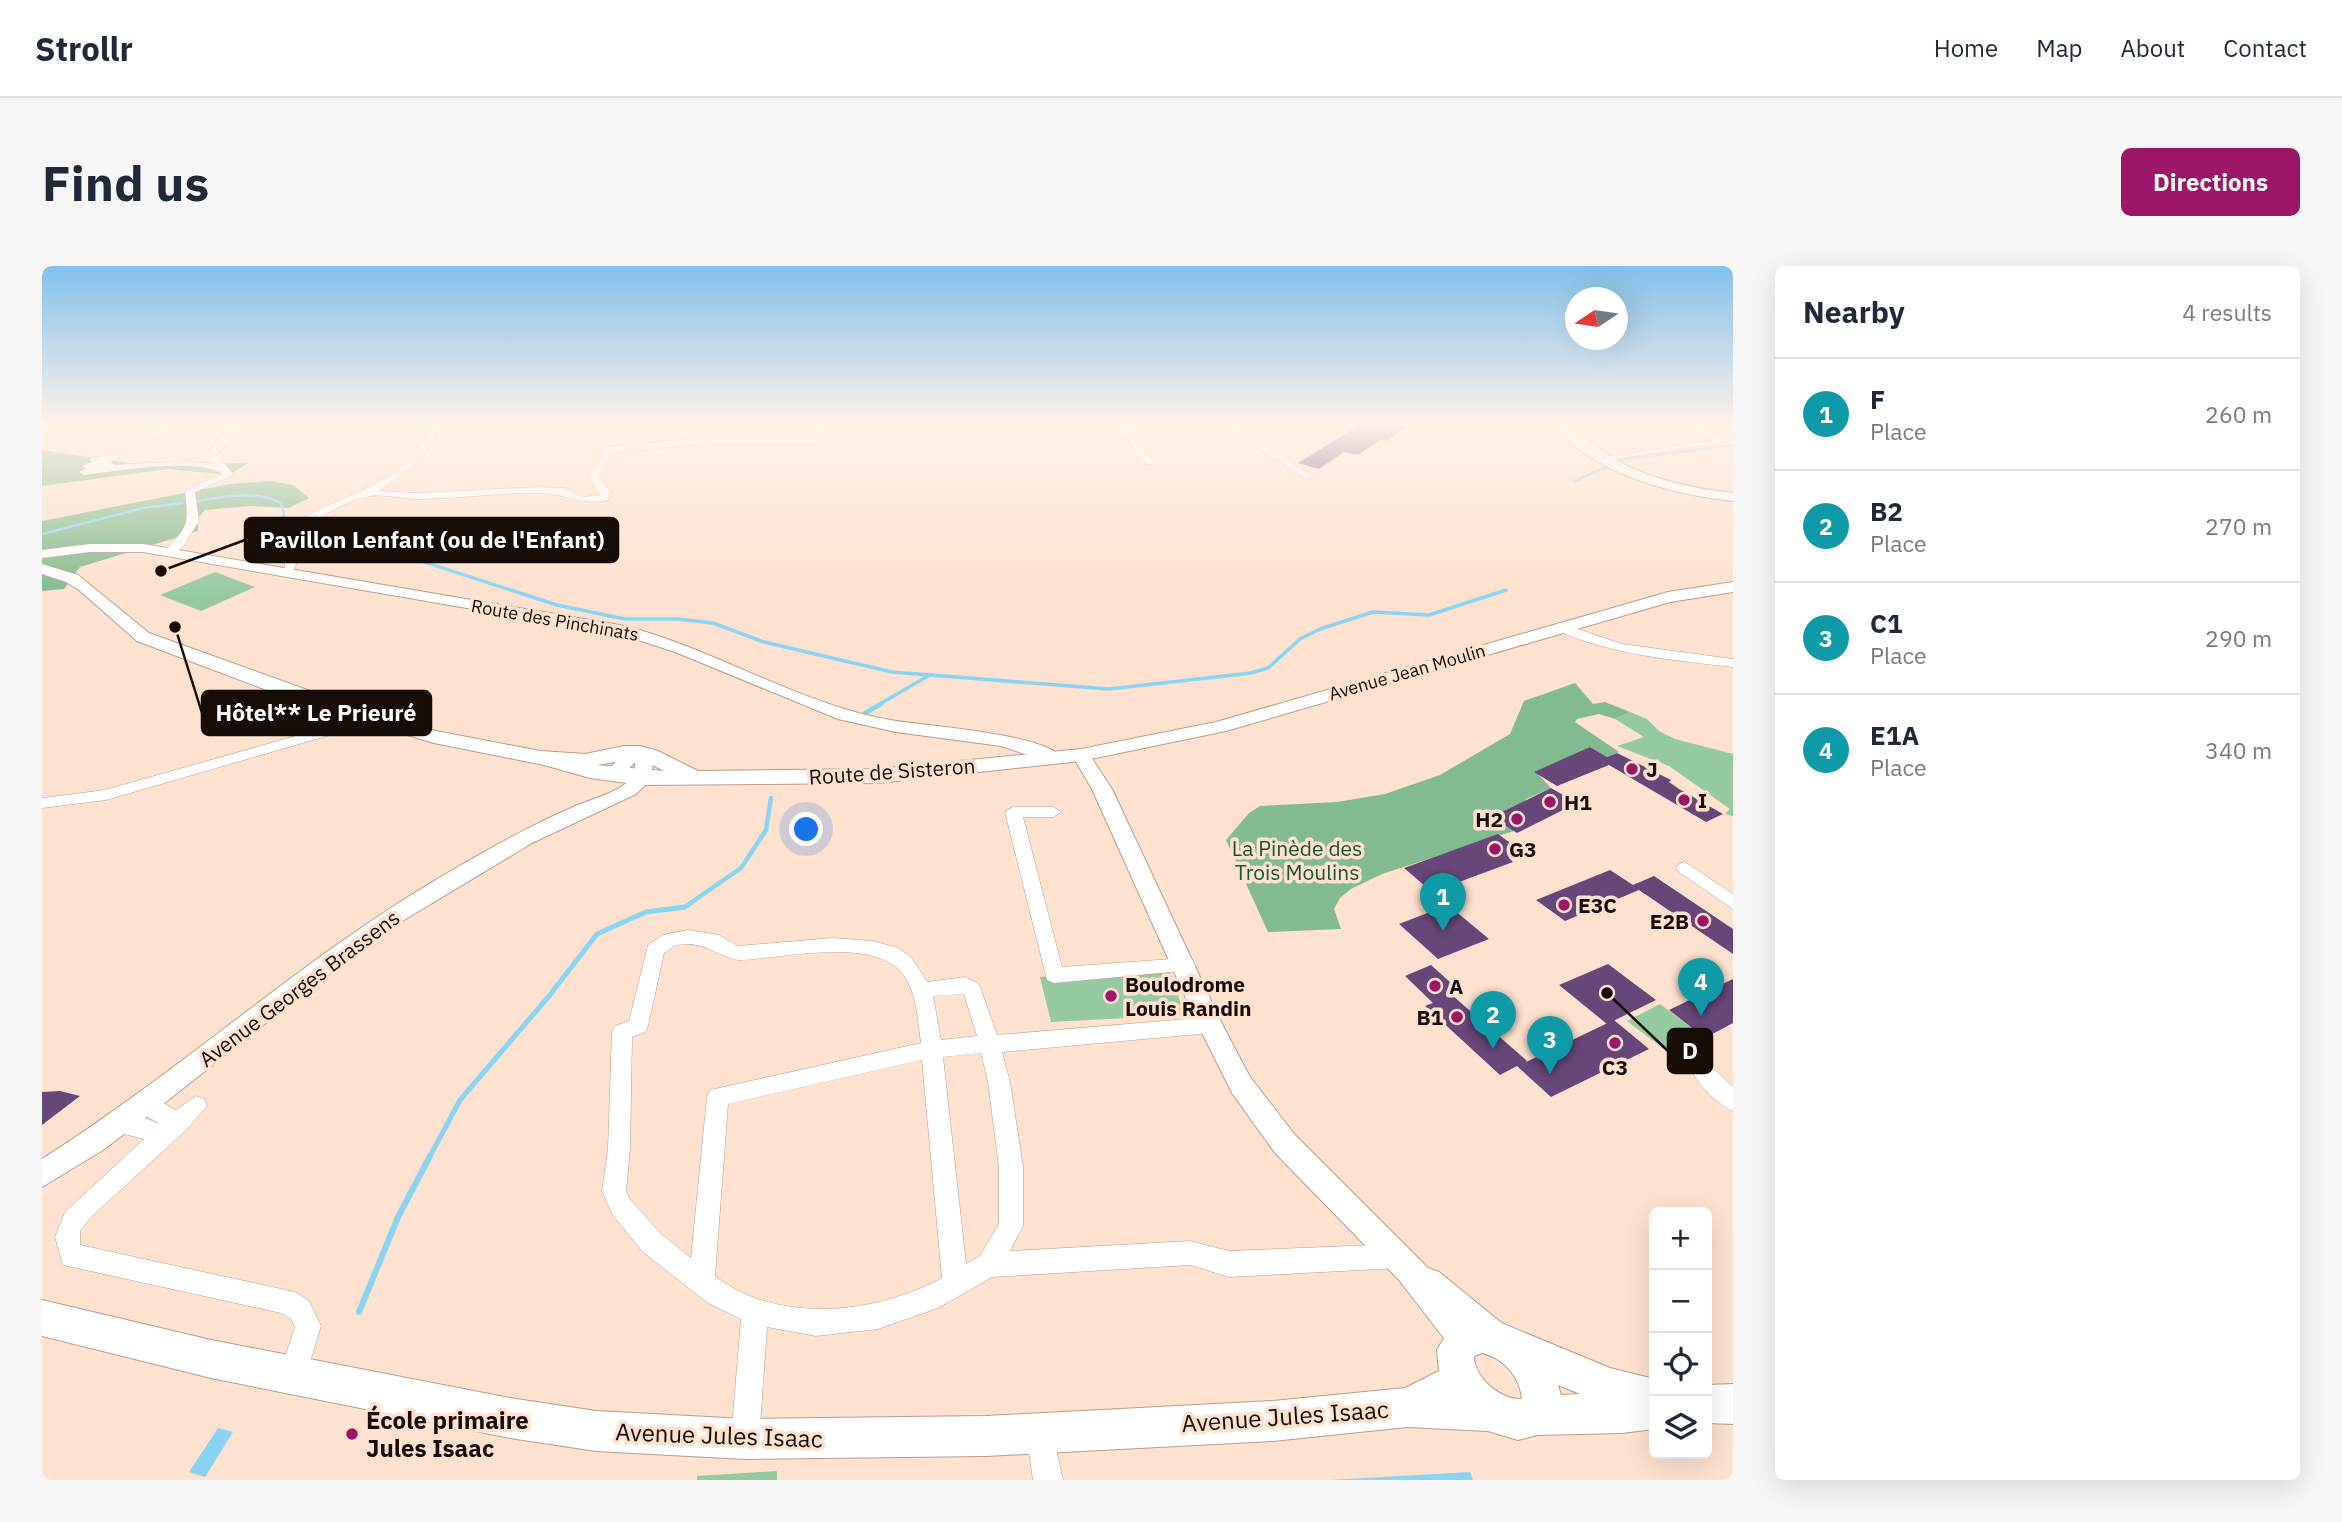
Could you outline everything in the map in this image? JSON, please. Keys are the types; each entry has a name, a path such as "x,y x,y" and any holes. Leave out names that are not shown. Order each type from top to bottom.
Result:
{"main road":[{"path":"1657,483 1680,489 1733,492"},
{"path":"1668,483 1710,491 1733,492"},
{"name":"Route de Sisteron","path":"42,569 64,572 78,579 124,625 143,637 370,719 465,744 544,758 590,771 704,776 878,776 1081,755"},
{"name":"Avenue Jean Moulin","path":"1081,755 1219,727 1668,597 1733,587"},
{"name":"Route de Sisteron","path":"544,758 590,761 634,771"},
{"name":"Avenue Jules Isaac","path":"42,1318 211,1359 510,1418 596,1431 745,1439 986,1436 1273,1421 1407,1407 1490,1411"},
{"path":"1491,1341 1533,1368 1542,1395 1540,1406 1534,1415"},
{"path":"1649,1397 1610,1387 1491,1341 1458,1346 1455,1356 1461,1380 1468,1392 1490,1411 1515,1420 1534,1415 1622,1413 1649,1410"},
{"name":"Avenue Jules Isaac","path":"1407,1407 1461,1380"},
{"path":"1712,1404 1733,1404"}],"street":[{"path":"169,552 179,545 194,521 190,491 210,483"},
{"path":"288,573 290,561 273,545 274,539 318,514 368,493 381,483"},
{"path":"368,493 417,496 537,490 564,491 583,500 594,501 604,498 606,493 599,483"},
{"name":"Route des Pinchinats","path":"42,554 117,547 169,552 581,623 654,639 845,715 873,722 1025,745 1052,757"},
{"path":"1560,627 1583,636 1628,647 1733,663"},
{"path":"42,803 106,795 370,719"},
{"path":"1081,755 1102,789 1185,965 1210,1025 1241,1085 1285,1144 1404,1262 1491,1341"},
{"name":"Avenue Georges Brassens","path":"578,813 634,771"},
{"name":"Avenue Georges Brassens","path":"42,1187 111,1130 347,947 437,888 578,813 623,794 634,771"},
{"path":"1053,812 1013,812 1054,975 1185,965"},
{"path":"1685,868 1733,903"},
{"path":"955,1284 932,1049 921,989 906,964 894,955 840,945 769,952 733,952 716,941 688,937 662,943 655,950 638,1026 622,1032 619,1149 614,1191 620,1206 652,1243 717,1294 755,1312 816,1323 878,1316 929,1299 989,1265 1189,1253 1229,1264 1404,1262"},
{"path":"921,989 965,985 972,989 989,1042 1011,1167 1011,1226 989,1265"},
{"path":"702,1282 718,1097 932,1049 1210,1025"},
{"path":"1704,1073 1733,1101"},
{"path":"146,1104 179,1122"},
{"path":"111,1130 179,1122"},
{"path":"179,1122 74,1218 65,1240 72,1256 286,1301 300,1310 308,1326 293,1375"},
{"name":"Avenue Georges Brassens","path":"42,1174 111,1130"},
{"path":"745,1439 755,1312"},
{"path":"1040,1432 1048,1480"}],"green space":[{"path":"42,483 67,483 42,486"},
{"path":"280,483 293,485 309,498 289,508 250,506 205,510 198,518 198,531 80,567 64,589 42,591 42,521 230,484"},
{"path":"215,572 255,587 201,611 160,595"},
{"name":"La Pinède des Trois Moulins","path":"1575,683 1593,704 1605,702 1630,712 1615,719 1599,714 1577,719 1575,722 1619,752 1607,757 1590,747 1539,775 1551,788 1526,799 1514,831 1382,874 1351,889 1340,898 1334,909 1341,929 1268,932 1226,840 1249,813 1260,806 1337,802 1385,794 1440,775 1510,734 1524,701"},
{"path":"1630,712 1647,719 1659,731 1675,739 1733,754 1733,816 1725,814 1730,809 1669,766 1617,746 1644,737 1615,719"},
{"name":"Boulodrome Louis Randin","path":"1169,971 1185,1015 1051,1022 1040,977"},
{"path":"1660,1004 1713,1044 1712,1046 1681,1062 1627,1021"},
{"path":"777,1471 777,1480 697,1480 697,1476"}],"water":[{"path":"218,1428 233,1432 205,1477 189,1472"},
{"path":"1470,1472 1473,1480 1329,1480"}],"building":[{"path":"1590,747 1607,757 1617,753 1671,780 1669,782 1679,789 1723,814 1706,822 1609,765 1557,786 1534,772"},
{"path":"1551,788 1577,803 1517,833 1492,817"},
{"path":"1498,834 1524,853 1509,858 1513,862 1432,892 1404,868"},
{"path":"1610,870 1633,885 1654,876 1733,929 1733,954 1639,890 1565,921 1536,900"},
{"path":"1448,905 1489,939 1438,959 1399,924"},
{"path":"1608,964 1656,1000 1607,1024 1559,985"},
{"path":"1431,965 1460,991 1452,995 1527,1061 1524,1063 1614,1020 1649,1049 1551,1097 1517,1066 1500,1075 1425,1006 1433,1003 1405,976"},
{"path":"1733,979 1733,1023 1705,1038 1669,1010"},
{"path":"60,1091 80,1096 42,1125 42,1092"}],"waterway":[{"path":"193,502 238,495 260,496 281,503 284,514 282,520 286,528"},
{"path":"42,534 143,508 182,503"},
{"path":"296,531 366,543 386,550"},
{"path":"381,548 557,605 625,619 677,619 713,623 764,642 892,672 1109,689 1251,673 1268,668 1300,639 1320,629 1373,612 1429,615 1506,590"},
{"path":"878,705 928,676"},
{"path":"865,713 881,704"},
{"path":"689,904 741,868 766,830 771,798"},
{"path":"429,1158 460,1100 549,996 597,934 646,912 685,907 691,903"},
{"path":"359,1312 398,1217 430,1156"}],"place":[{"name":"Pavillon Lenfant (ou de l'Enfant)","path":"161,571"},
{"name":"Hôtel** Le Prieuré","path":"175,627"},
{"name":"J","path":"1632,769"},
{"name":"I","path":"1684,800"},
{"name":"H1","path":"1550,802"},
{"name":"H2","path":"1517,819"},
{"name":"G3","path":"1495,849"},
{"name":"E3C","path":"1564,905"},
{"name":"E2B","path":"1703,921"},
{"name":"F","path":"1443,931"},
{"name":"A","path":"1435,986"},
{"name":"D","path":"1607,993"},
{"name":"Boulodrome Louis Randin","path":"1111,996"},
{"name":"E1A","path":"1701,1016"},
{"name":"B1","path":"1457,1017"},
{"name":"C3","path":"1615,1043"},
{"name":"B2","path":"1493,1049"},
{"name":"C1","path":"1550,1074"},
{"name":"École primaire Jules Isaac","path":"352,1434"}]}
